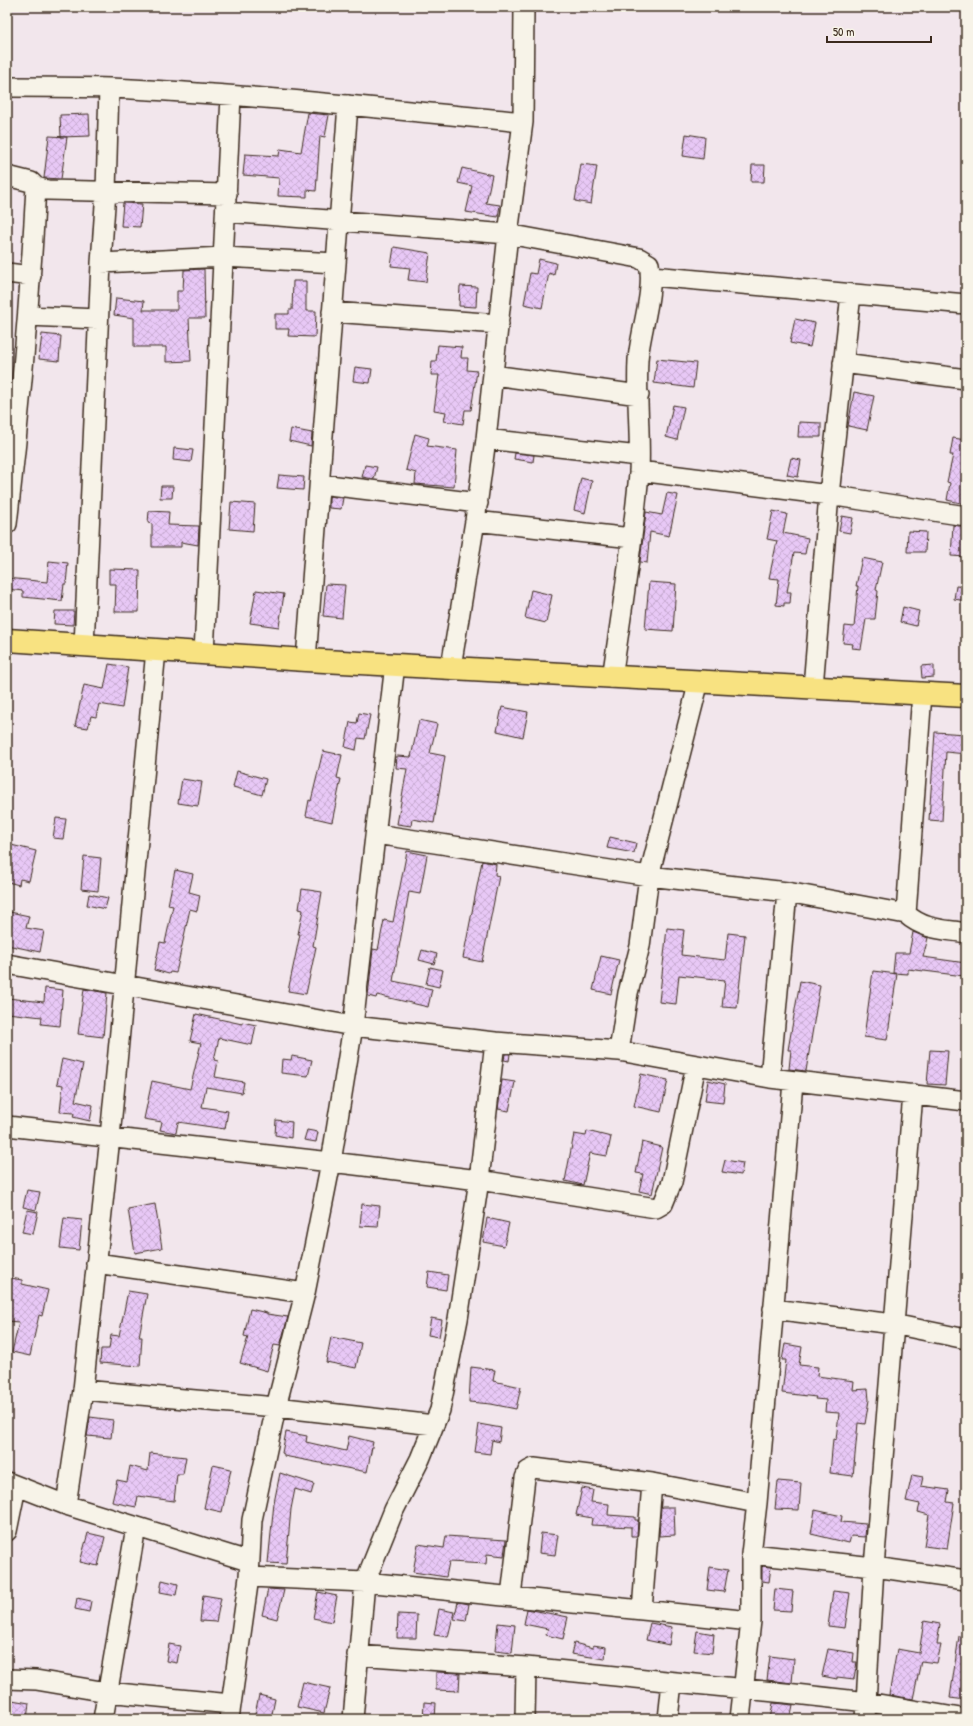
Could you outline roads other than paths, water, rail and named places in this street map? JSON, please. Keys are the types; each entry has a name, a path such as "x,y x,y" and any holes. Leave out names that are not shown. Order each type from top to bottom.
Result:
{"main road":[{"path":"7,640 306,660 451,667 612,678 699,681 966,696"}],"street":[{"path":"451,667 477,512 508,234 523,122 524,7"},
{"path":"7,87 109,88 231,96 348,105 523,122"},
{"path":"84,646 98,319 106,191 109,88"},
{"path":"204,653 231,96"},
{"path":"306,660 348,105"},
{"path":"7,176 31,182 36,187 47,190 106,191 227,203 339,221 508,234 639,258 649,264 652,276 640,339 638,362 639,464 632,538 612,678"},
{"path":"7,524 14,413 28,316 36,187"},
{"path":"101,263 224,257 336,263"},
{"path":"7,273 31,276"},
{"path":"652,276 966,304"},
{"path":"813,687 829,496 851,294"},
{"path":"332,312 499,324"},
{"path":"28,316 98,319"},
{"path":"843,362 966,379"},
{"path":"493,375 639,395"},
{"path":"486,439 829,496 966,516"},
{"path":"320,484 632,538"},
{"path":"66,1505 83,1390 110,1137 156,650"},
{"path":"7,1679 36,1680 230,1712 249,1569 252,1520 276,1407 305,1293 331,1162 353,1026 395,664"},
{"path":"619,1051 628,993 640,946 649,876 699,681"},
{"path":"906,914 922,693"},
{"path":"376,834 649,876 787,892 906,914 917,924 966,932"},
{"path":"770,1078 787,892"},
{"path":"7,964 353,1026 496,1042 619,1051 793,1082 966,1101"},
{"path":"353,1719 357,1655 365,1582 394,1510 420,1459 440,1410 458,1319 479,1180 496,1042"},
{"path":"7,1126 479,1180 656,1208 664,1204 672,1182 696,1065"},
{"path":"740,1719 751,1621 751,1554 757,1503 793,1082"},
{"path":"866,1710 874,1567 912,1094"},
{"path":"96,1263 305,1293"},
{"path":"773,1309 893,1324 966,1339"},
{"path":"83,1390 276,1407 434,1425"},
{"path":"511,1596 525,1478 528,1471 534,1468 652,1483 757,1503"},
{"path":"642,1610 652,1483"},
{"path":"7,1532 11,1484 66,1505 136,1527 249,1569 751,1621"},
{"path":"103,1719 136,1527"},
{"path":"751,1554 874,1567 966,1580"},
{"path":"357,1655 526,1667 743,1689 866,1710 966,1719"},
{"path":"525,1719 526,1667"},
{"path":"668,1719 672,1682"}]}
